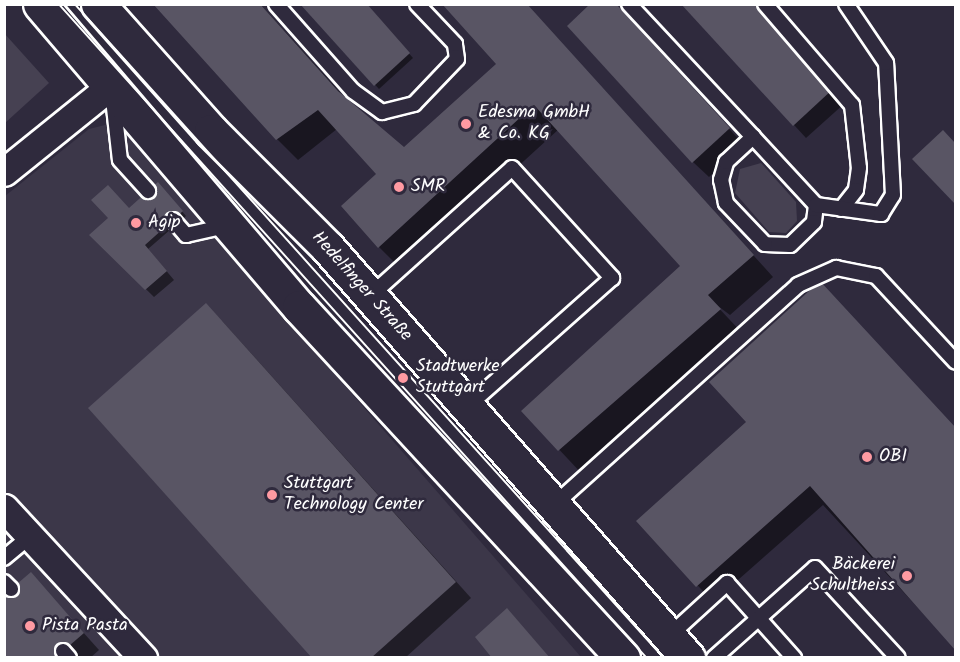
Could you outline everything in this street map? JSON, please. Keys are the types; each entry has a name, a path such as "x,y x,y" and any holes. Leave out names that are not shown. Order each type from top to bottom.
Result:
{"street":[{"path":"40,4 230,225 623,657"},
{"name":"Hedelfinger Straße","path":"98,4 370,296 555,504 678,647"},
{"path":"4,172 112,85"},
{"path":"4,508 125,652"}],"lane":[{"path":"276,4 353,91 382,112 414,104 457,59 455,44 417,4"},
{"path":"629,4 816,205 881,214 893,195 886,63 846,4"},
{"path":"765,4 852,105 859,168 856,190 842,209"},
{"path":"112,85 120,160 147,191"},
{"path":"753,137 726,162 721,180 726,203 765,244 790,245 814,222 816,205"},
{"path":"370,296 512,168 612,278 468,406"},
{"path":"173,220 186,235 230,225"},
{"path":"555,504 798,285 837,268 876,276 956,362"},
{"path":"4,558 29,537"},
{"path":"714,657 768,607 815,568 898,657"},
{"path":"678,647 727,583 794,657"}],"shaded area":[{"path":"4,33 49,83 5,123 4,123"},
{"path":"109,124 124,132 581,657 5,658 5,196 89,129"},
{"path":"761,163 796,202 797,221 786,233 769,232 735,193 740,169"}],"building":[{"path":"153,4 260,4 338,91 404,147 496,64 442,4 527,4 754,255 708,295 721,309 558,451 521,411 680,266 534,105 378,248 341,206 376,174 318,110 276,140"},
{"path":"300,4 367,4 410,53 374,86"},
{"path":"590,4 616,4 730,128 692,163 567,26"},
{"path":"681,4 756,4 833,89 793,126"},
{"path":"943,130 956,144 956,205 912,159"},
{"path":"158,182 183,211 145,245 167,271 145,290 89,235 108,218 91,200 108,185 129,208"},
{"name":"OBI","path":"820,281 956,428 956,651 810,486 696,587 636,521 746,422 709,382"},
{"name":"Stuttgart Technology Center","path":"206,303 456,582 371,658 312,658 88,408"},
{"path":"31,572 84,633 55,658 4,658 4,595"},
{"path":"507,608 550,658 492,658 475,637"}],"tram line":[{"path":"59,4 647,658"},
{"path":"75,4 664,658"}],"place":[{"name":"Edesma GmbH & Co. KG","path":"466,124"},
{"name":"SMR","path":"399,187"},
{"name":"Agip","path":"136,223"},
{"name":"Stadtwerke Stuttgart","path":"403,378"},
{"name":"OBI","path":"867,457"},
{"name":"Stuttgart Technology Center","path":"272,495"},
{"name":"Bäckerei Schultheiss","path":"907,576"},
{"name":"Pista Pasta","path":"30,626"}]}
